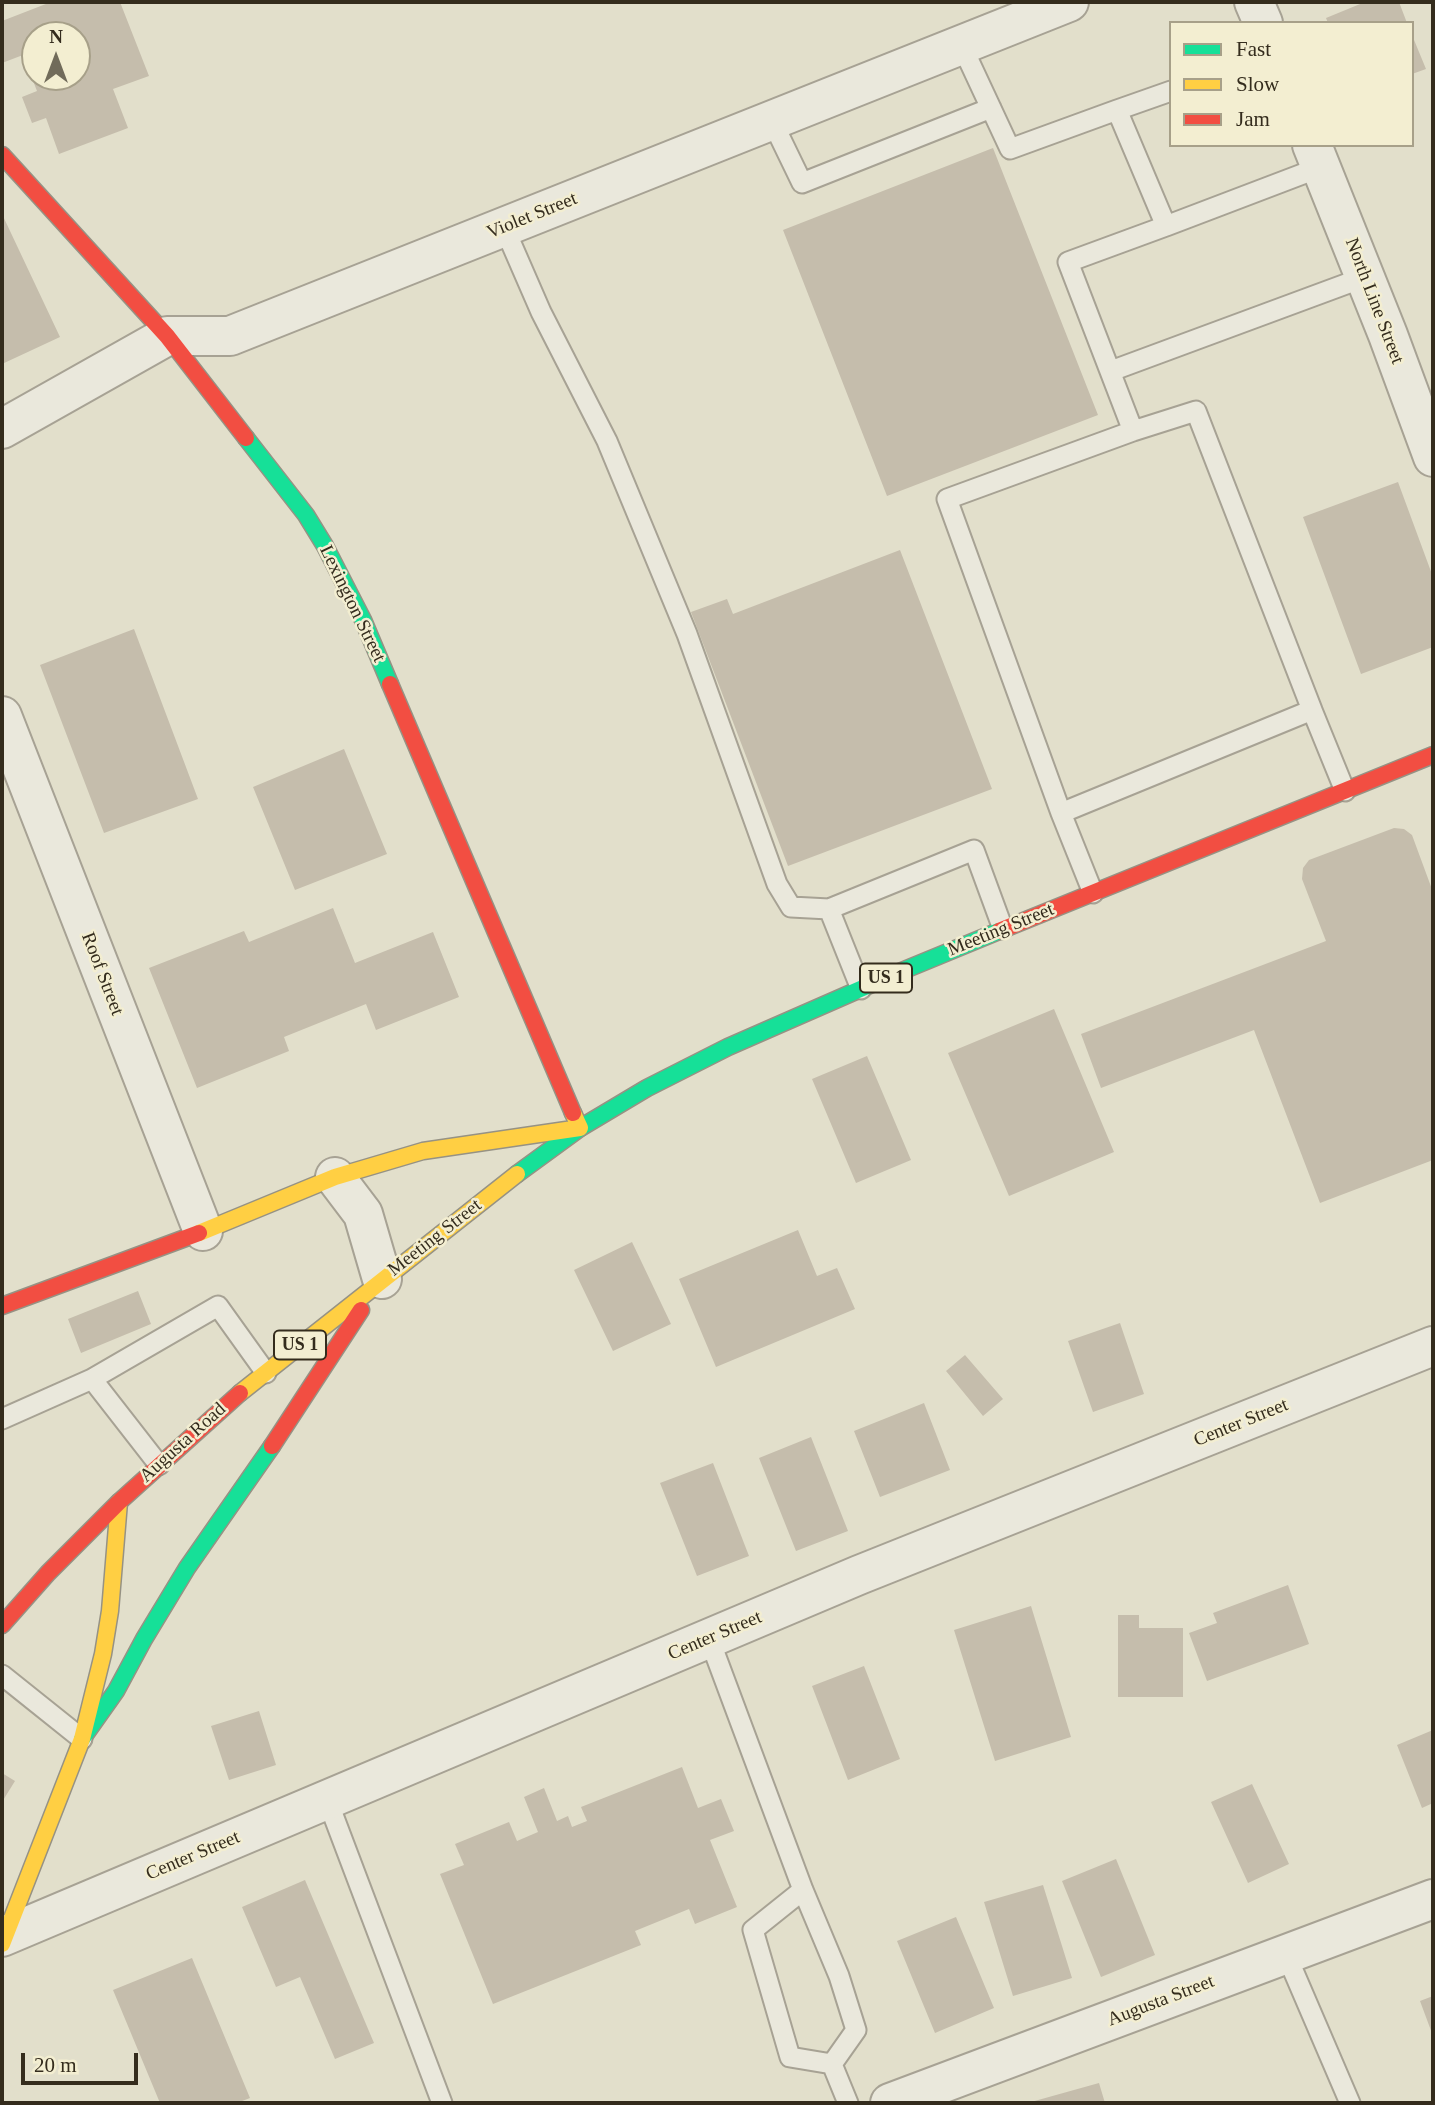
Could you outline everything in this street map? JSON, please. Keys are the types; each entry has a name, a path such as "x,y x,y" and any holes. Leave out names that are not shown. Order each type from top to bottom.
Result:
{"main road":[{"name":"Lexington Street","path":"2,155 167,336 306,515 325,546 363,620 580,1128"},
{"name":"Meeting Street","path":"382,1279 580,1128 647,1088 728,1047 1003,929 1433,755"},
{"name":"Meeting Street","path":"2,1306 202,1231 335,1177 422,1151 580,1128"},
{"name":"Augusta Road","path":"6,1612 119,1502 235,1397 382,1279"},
{"path":"82,1739 116,1691 187,1568 239,1495 382,1279"},
{"path":"3,1939 82,1739 103,1654 110,1611 119,1502"}],"street":[{"name":"Violet Street","path":"2,429 167,336 230,336 1069,2"},
{"path":"1255,2 1262,21"},
{"name":"North Line Street","path":"1317,156 1433,457"},
{"name":"Roof Street","path":"2,716 202,1231"},
{"name":"Meeting Street","path":"335,1177 363,1214 382,1279"},
{"name":"Center Street","path":"3,1939 859,1575 1433,1346"},
{"name":"Augusta Street","path":"890,2103 1433,1899"}],"lane":[{"path":"962,46 1010,149 1169,92"},
{"path":"772,121 802,183 991,108"},
{"path":"1117,110 1166,226"},
{"path":"1133,431 1068,262 1166,226 1317,156"},
{"path":"504,227 541,313 607,441 682,622 777,884 791,906 829,909 974,850 1003,929"},
{"path":"1111,371 1365,277"},
{"path":"1093,894 947,499 1133,431 1196,411 1345,791"},
{"path":"1061,813 1312,710"},
{"path":"829,909 861,989"},
{"path":"2,1419 92,1379 218,1306 265,1373"},
{"path":"92,1379 159,1465"},
{"path":"709,1638 803,1891 839,1976 856,2030 832,2064"},
{"path":"2,1675 82,1739"},
{"path":"327,1799 442,2103"},
{"path":"803,1891 753,1930 790,2057 832,2064"},
{"path":"1286,1954 1350,2103"},
{"path":"832,2064 848,2103"}],"building":[{"path":"51,2 120,2 149,76 113,89 128,128 59,154 46,118 32,123 22,97 37,91 91,91 91,21 21,21 21,56 2,63 2,21"},
{"path":"1365,2 1399,2 1406,21 1327,21 1326,18"},
{"path":"1414,40 1426,69 1414,73"},
{"path":"993,148 1098,415 887,496 783,230"},
{"path":"2,214 60,337 2,364"},
{"path":"1398,482 1433,577 1433,647 1361,674 1303,517"},
{"path":"900,550 992,789 788,866 691,612 727,599 733,614"},
{"path":"134,629 198,799 104,833 40,665"},
{"path":"344,749 387,854 295,890 253,787"},
{"path":"1394,828 1404,829 1412,835 1433,892 1433,1160 1320,1203 1254,1030 1101,1088 1081,1034 1326,941 1302,879 1303,868 1309,860"},
{"path":"333,908 355,963 433,932 459,997 376,1030 366,1004 284,1037 289,1051 197,1088 149,968 244,931 249,942"},
{"path":"1054,1009 1114,1152 1009,1196 948,1053"},
{"path":"867,1056 911,1160 856,1183 812,1079"},
{"path":"798,1230 817,1276 837,1268 855,1309 716,1367 679,1279"},
{"path":"632,1242 671,1324 613,1351 574,1270"},
{"path":"138,1291 151,1324 81,1353 68,1319"},
{"path":"1120,1323 1144,1394 1093,1412 1068,1341"},
{"path":"965,1355 1003,1399 983,1416 946,1371"},
{"path":"924,1403 950,1470 880,1497 854,1431"},
{"path":"811,1437 848,1531 796,1551 759,1458"},
{"path":"713,1463 749,1556 697,1576 660,1483"},
{"path":"1288,1585 1309,1644 1207,1681 1189,1633 1217,1623 1213,1613"},
{"path":"1031,1606 1071,1737 995,1761 954,1630"},
{"path":"1118,1615 1139,1615 1139,1628 1183,1628 1183,1697 1118,1697"},
{"path":"864,1666 900,1759 848,1780 812,1686"},
{"path":"259,1711 276,1765 229,1780 211,1726"},
{"path":"1433,1730 1433,1803 1422,1808 1397,1745"},
{"path":"682,1767 698,1808 721,1799 734,1831 710,1840 737,1907 695,1924 689,1909 635,1931 641,1945 493,2004 440,1874 464,1865 455,1844 509,1822 517,1841 538,1832 524,1797 544,1788 557,1821 568,1816 572,1827 587,1821 581,1807"},
{"path":"2,1773 15,1781 2,1802"},
{"path":"1252,1784 1289,1864 1248,1883 1211,1802"},
{"path":"1116,1859 1155,1955 1101,1977 1062,1881"},
{"path":"305,1880 374,2043 335,2059 300,1977 276,1987 242,1907"},
{"path":"1043,1885 1072,1978 1013,1996 984,1902"},
{"path":"956,1917 994,2008 935,2033 897,1941"},
{"path":"192,1958 250,2098 237,2103 160,2103 113,1990"},
{"path":"1433,1996 1433,2036 1420,2001"},
{"path":"1099,2083 1105,2103 1031,2103 1031,2102"}],"traffic: fast":[{"path":"246,438 306,515 325,546 363,620 390,684"},
{"path":"517,1174 580,1128 647,1088 728,1047 999,931"},
{"path":"82,1739 116,1691 187,1568 272,1446"}],"traffic: slow":[{"path":"199,1233 335,1177 423,1151 580,1128 573,1113"},
{"path":"240,1393 517,1174"},
{"path":"2,1944 82,1739 103,1654 110,1611 119,1502"}],"traffic: jam":[{"path":"2,155 167,336 246,438"},
{"path":"390,684 573,1113"},
{"path":"999,931 1433,755"},
{"path":"2,1306 199,1233"},
{"path":"272,1446 361,1310"},
{"path":"2,1625 48,1573 119,1502 240,1393"}]}
